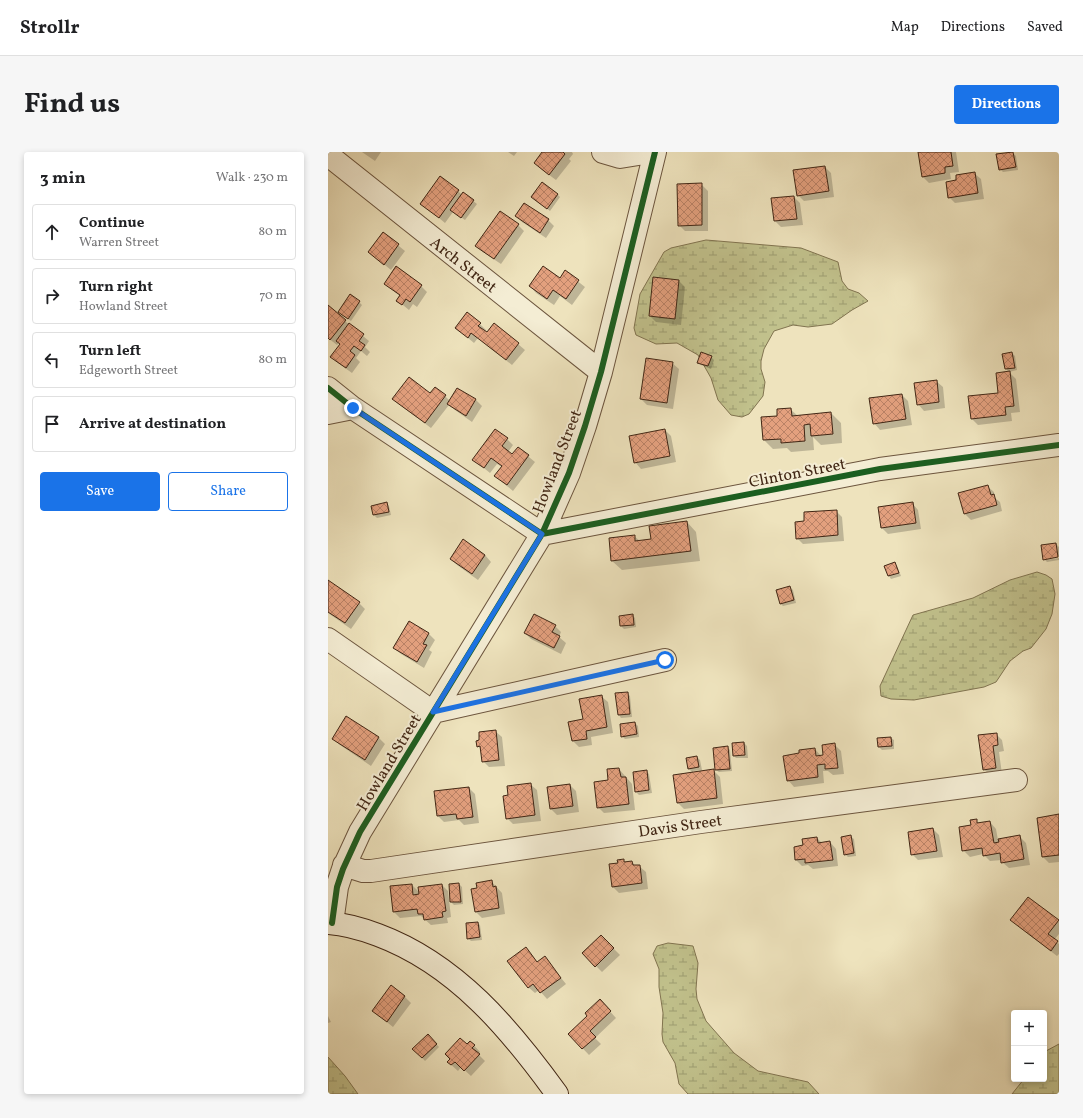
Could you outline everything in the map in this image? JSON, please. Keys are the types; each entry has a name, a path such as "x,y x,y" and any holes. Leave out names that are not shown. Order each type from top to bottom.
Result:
{"street":[{"path":"603,152 620,157 651,152"},
{"name":"Howland Street","path":"330,923 337,887 344,865 360,832 542,534 572,462 585,426 601,372 655,152"},
{"name":"Arch Street","path":"328,156 601,372"},
{"path":"328,388 353,408 542,534"},
{"path":"328,413 353,408"},
{"name":"Clinton Street","path":"542,534 880,469 1059,445"},
{"path":"328,639 433,712 665,660"},
{"name":"Davis Street","path":"344,865 359,870 371,871 701,822 1016,780"},
{"path":"330,923 353,927 384,937 415,952 446,972 475,996 503,1025 532,1059 557,1094"}],"green space":[{"path":"706,240 801,248 838,262 842,281 848,289 859,293 868,301 832,324 808,327 793,325 774,331 764,349 761,361 761,369 765,382 763,396 749,414 742,417 731,415 718,400 711,378 698,355 677,343 656,344 636,335 634,328 640,294 664,252 671,248"},
{"path":"1037,572 1052,579 1055,594 1052,614 1046,629 1031,648 1023,651 1010,661 996,682 984,687 914,700 891,699 881,696 880,686 913,615 973,598 1010,580"},
{"path":"668,943 693,946 698,963 696,989 697,999 706,1021 734,1053 758,1071 808,1082 819,1094 688,1094 679,1084 675,1063 663,1042 663,1013 659,987 659,969 653,954 657,946"},
{"path":"1059,1044 1059,1094 1012,1094 1022,1082 1047,1082 1047,1050"},
{"path":"328,1057 345,1076 358,1094 328,1094"}],"building":[{"path":"542,152 563,152 565,154 549,175 534,163"},
{"path":"918,152 951,152 953,166 945,167 945,173 922,177"},
{"path":"1013,152 1016,167 999,170 996,154"},
{"path":"825,166 829,191 797,196 793,170"},
{"path":"975,172 978,193 948,198 946,182 956,180 956,175"},
{"path":"440,176 459,190 439,218 420,204"},
{"path":"542,182 558,194 547,209 531,197"},
{"path":"702,183 702,225 678,226 677,184"},
{"path":"463,192 474,200 461,218 450,210"},
{"path":"794,196 797,219 774,221 771,198"},
{"path":"524,203 549,219 540,233 515,216"},
{"path":"500,211 519,224 494,259 475,246"},
{"path":"383,232 399,244 384,265 368,252"},
{"path":"396,266 422,285 410,302 406,299 402,305 396,301 400,295 384,284"},
{"path":"543,266 560,278 565,270 579,280 566,299 553,290 547,299 529,286"},
{"path":"653,277 679,280 675,319 649,316"},
{"path":"350,294 360,301 348,319 338,312"},
{"path":"328,305 346,320 330,340 328,338"},
{"path":"467,312 481,323 478,326 487,332 494,323 519,343 506,360 471,333 468,338 455,328"},
{"path":"349,323 364,334 359,341 365,345 361,351 354,346 350,351 355,355 346,368 330,357 340,344 336,341"},
{"path":"701,352 712,356 708,366 697,363"},
{"path":"1012,352 1015,368 1005,369 1002,354"},
{"path":"646,358 673,362 667,403 640,399"},
{"path":"1010,371 1014,406 1005,407 1006,415 971,419 968,396 998,393 996,373"},
{"path":"409,377 430,393 435,387 446,395 425,423 392,399"},
{"path":"937,380 939,402 917,405 914,383"},
{"path":"457,388 476,399 466,416 447,404"},
{"path":"902,394 906,419 873,424 869,398"},
{"path":"791,408 792,416 831,412 833,434 811,436 810,424 804,425 805,441 781,443 781,439 763,440 761,417 777,416 777,409"},
{"path":"495,429 508,438 502,446 512,454 518,447 529,455 507,485 494,476 502,466 491,458 484,468 472,460"},
{"path":"665,429 670,456 634,463 629,436"},
{"path":"988,485 991,495 994,494 997,505 964,514 958,493"},
{"path":"387,502 389,512 373,515 371,506"},
{"path":"913,502 916,523 881,528 878,507"},
{"path":"837,510 838,535 796,539 795,522 804,521 804,512"},
{"path":"687,521 691,551 611,561 609,538 635,535 635,541 651,539 649,526"},
{"path":"463,539 485,555 472,574 450,559"},
{"path":"1056,543 1058,557 1043,560 1041,545"},
{"path":"895,562 899,573 888,576 884,566"},
{"path":"328,580 360,602 345,623 328,612"},
{"path":"790,586 794,600 780,604 776,590"},
{"path":"534,614 556,625 552,632 560,636 554,648 524,633"},
{"path":"633,614 634,625 620,626 619,616"},
{"path":"409,621 429,633 423,644 427,645 417,662 393,648"},
{"path":"628,692 630,714 618,715 615,693"},
{"path":"602,695 607,727 586,731 587,739 572,741 568,722 583,719 579,699"},
{"path":"346,716 379,737 365,760 332,739"},
{"path":"635,722 637,734 621,737 620,724"},
{"path":"496,730 499,760 482,762 480,746 477,747 476,741 479,740 479,732"},
{"path":"997,733 998,745 993,746 996,768 983,770 978,735"},
{"path":"891,737 892,746 878,747 877,738"},
{"path":"744,742 745,755 733,756 732,743"},
{"path":"835,743 838,768 825,769 825,764 817,765 818,777 787,781 783,756 799,753 799,750 815,748 816,756 823,755 822,745"},
{"path":"728,746 730,769 715,770 713,748"},
{"path":"697,756 699,767 688,769 686,758"},
{"path":"619,768 621,777 626,777 629,804 597,808 594,782 608,780 607,769"},
{"path":"714,769 717,798 677,803 673,775"},
{"path":"647,770 649,790 635,792 633,772"},
{"path":"531,783 535,815 506,819 503,796 508,795 507,786"},
{"path":"570,784 573,806 550,809 547,787"},
{"path":"469,787 473,817 457,819 456,814 437,816 434,791"},
{"path":"1059,814 1059,855 1042,857 1037,818"},
{"path":"977,819 977,823 990,821 994,843 999,842 998,839 1020,835 1024,859 1001,863 1000,853 983,856 982,848 962,851 959,827 971,825 970,820"},
{"path":"933,828 937,851 911,855 908,832"},
{"path":"851,835 854,853 844,855 841,837"},
{"path":"817,837 818,843 830,841 833,860 805,863 805,859 795,860 794,847 803,845 802,839"},
{"path":"624,859 624,862 632,861 633,865 640,865 642,883 612,887 609,864 618,863 617,860"},
{"path":"492,880 493,887 496,886 499,908 475,912 471,889 477,888 476,883"},
{"path":"459,883 461,902 450,902 449,884"},
{"path":"412,884 413,895 419,894 418,887 442,884 446,911 442,912 443,917 424,920 423,914 418,914 417,909 393,912 390,886"},
{"path":"1028,897 1059,920 1048,934 1058,941 1051,951 1010,920"},
{"path":"478,922 480,937 467,939 466,923"},
{"path":"601,935 614,948 595,967 582,953"},
{"path":"526,947 537,962 545,956 561,978 540,993 533,984 528,988 507,961"},
{"path":"391,985 405,996 387,1022 372,1011"},
{"path":"600,999 611,1011 590,1031 596,1037 582,1049 568,1034 587,1016 585,1013"},
{"path":"428,1034 437,1044 422,1058 412,1049"},
{"path":"460,1038 467,1044 470,1041 475,1045 472,1048 480,1054 464,1071 455,1062 451,1065 447,1062 450,1059 445,1054"}],"cycle path":[{"path":"332,923 337,887 343,869 360,832 542,534 569,473 601,372 655,152"},
{"path":"328,388 353,408 542,534 880,469 1059,445"}],"route":[{"path":"353,408 542,534 433,712 665,660"}]}
